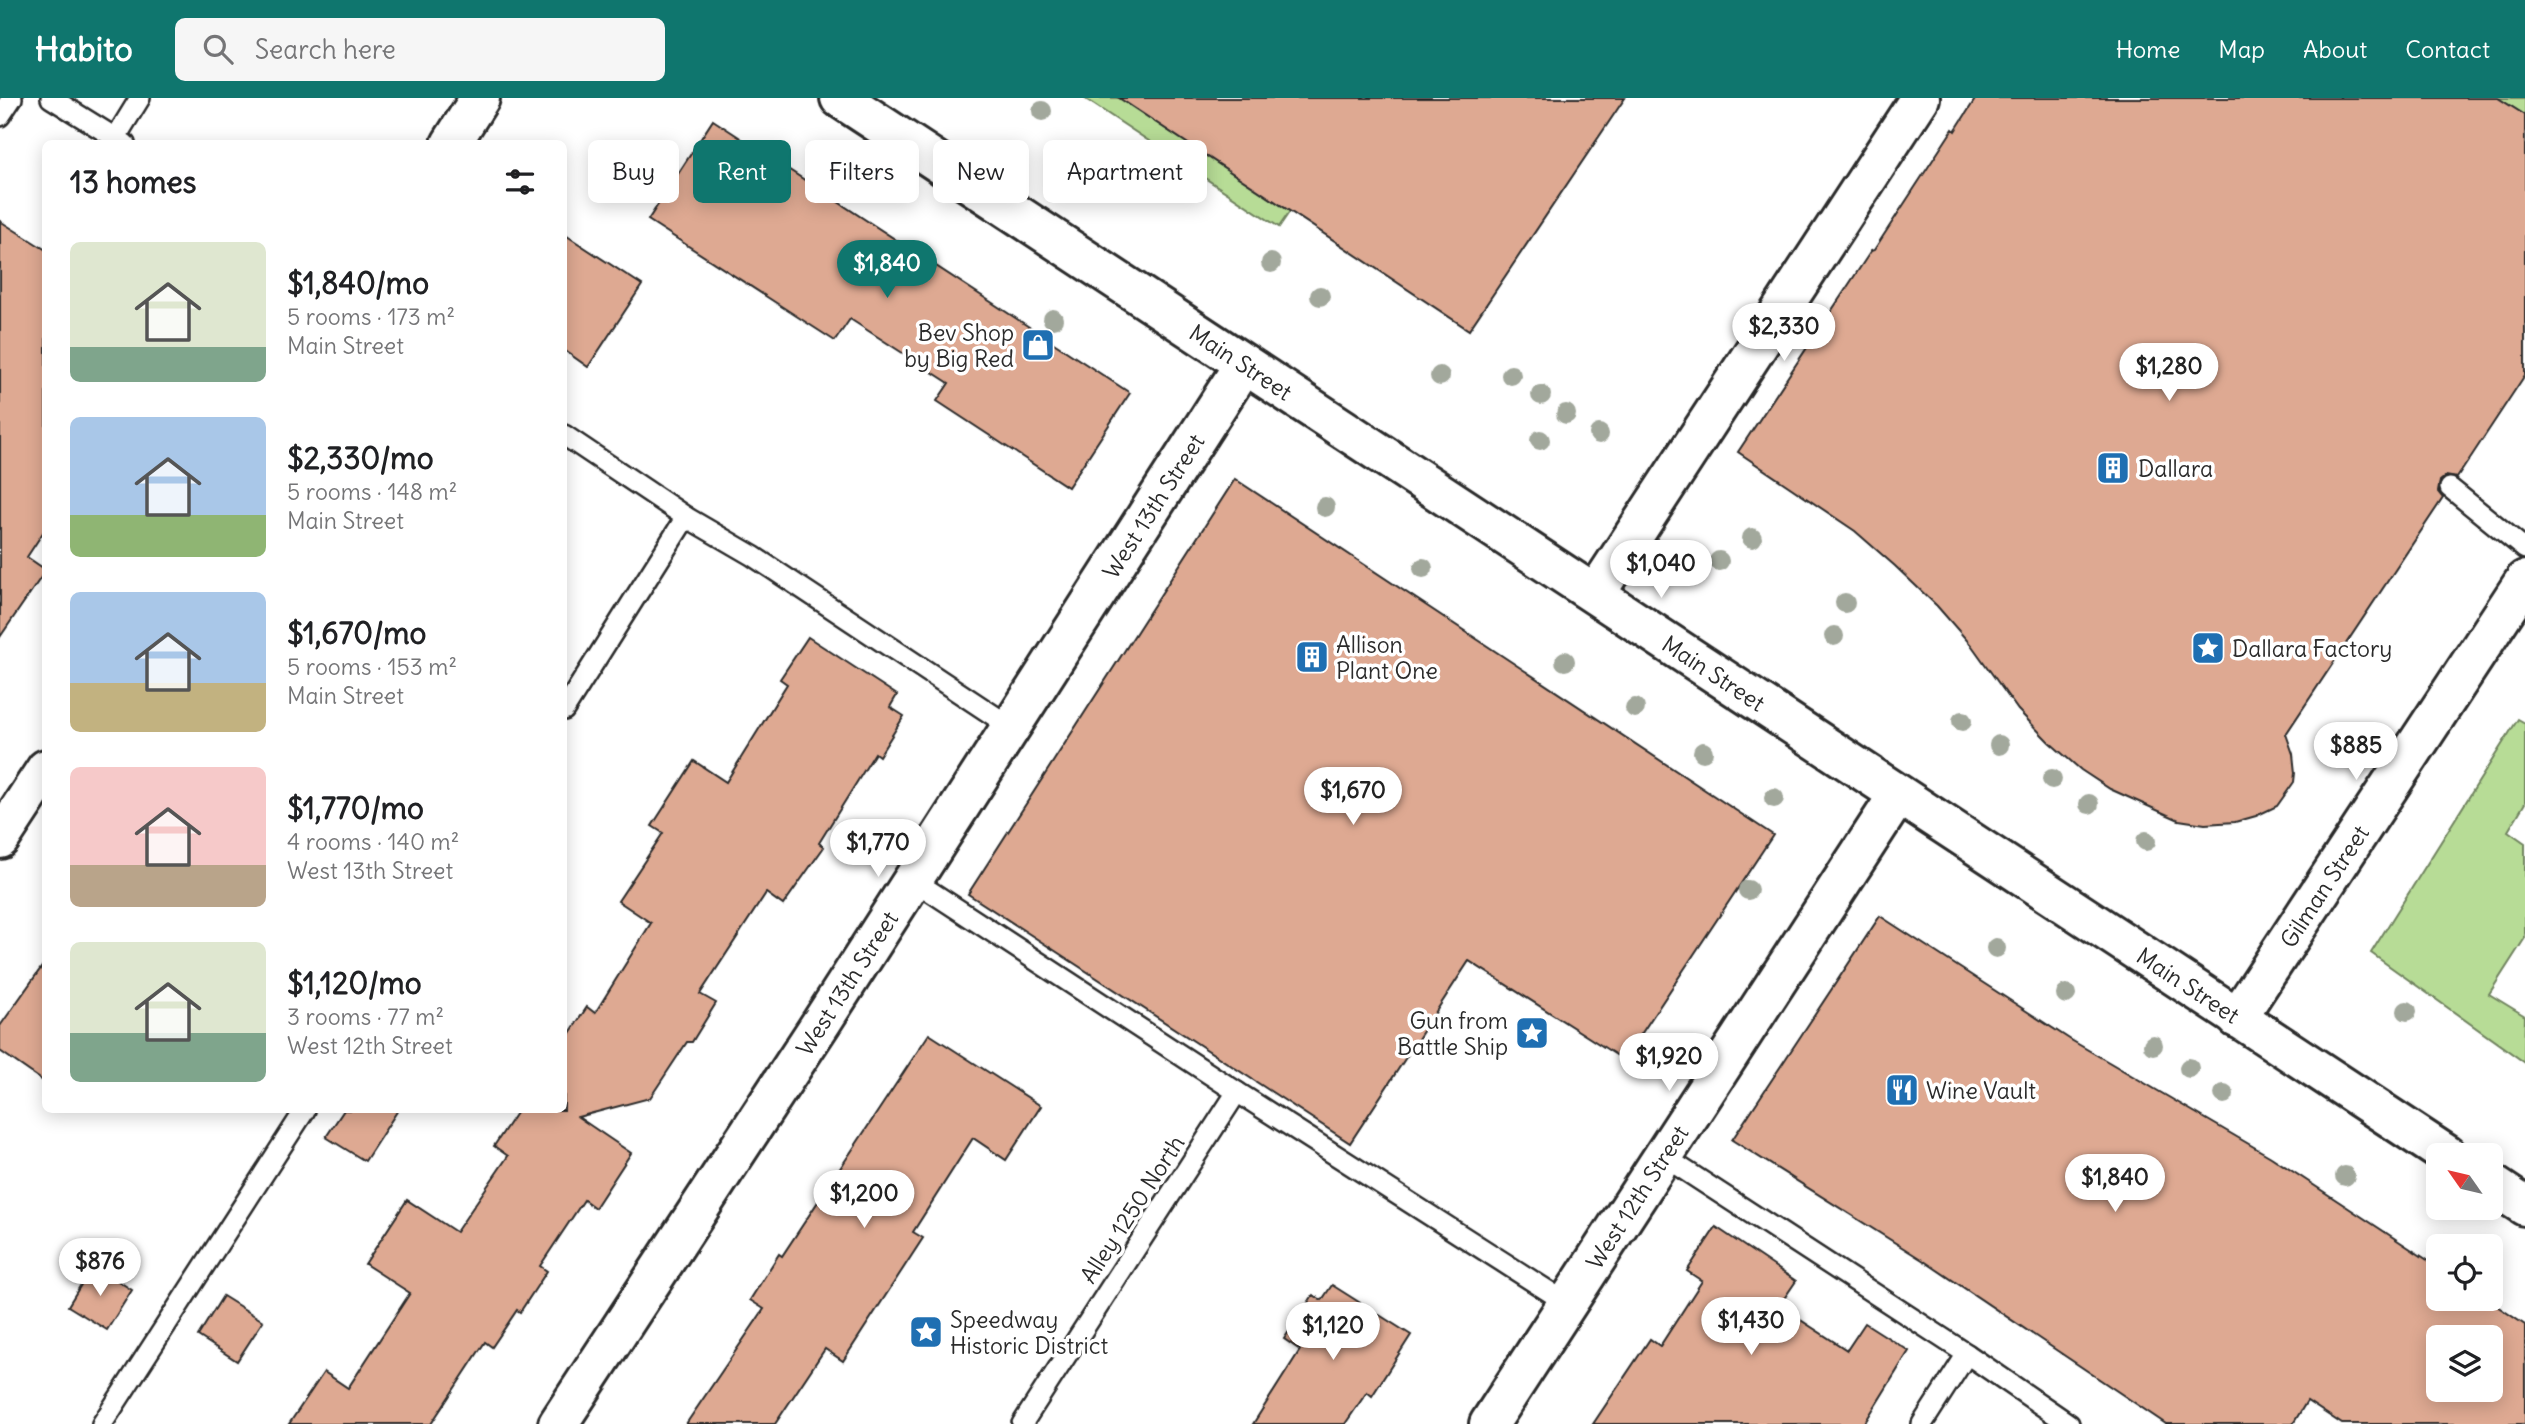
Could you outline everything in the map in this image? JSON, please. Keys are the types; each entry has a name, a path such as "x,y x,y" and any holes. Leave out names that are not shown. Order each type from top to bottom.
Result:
{"street":[{"path":"454,140 480,98"},
{"path":"1596,593 1920,98"},
{"name":"Main Street","path":"846,99 2429,1143"},
{"name":"West 13th Street","path":"558,1424 913,880 1244,364"},
{"name":"Gilman Street","path":"2237,1018 2525,580"},
{"path":"0,839 42,775"},
{"name":"West 12th Street","path":"1489,1424 1898,795"},
{"path":"2503,1192 2525,1206"}],"lane":[{"path":"0,116 12,98"},
{"path":"51,98 120,140 140,98"},
{"path":"567,437 1011,727"},
{"path":"2450,488 2525,549"},
{"path":"567,705 686,517"},
{"path":"913,880 1567,1303"},
{"name":"Alley 1250 North","path":"1022,1424 1237,1092"},
{"path":"102,1424 303,1113"},
{"path":"1663,1156 1967,1354 2069,1424"},
{"path":"1922,1424 1967,1354"}],"green space":[{"path":"1084,98 1159,98 1148,117 1183,140 1147,140"},
{"path":"2498,98 2525,98 2525,115"},
{"path":"1207,156 1290,211 1279,227 1207,179"},
{"path":"2518,719 2525,723 2525,803 2508,831 2525,843 2525,938 2489,994 2525,1016 2524,1062 2371,953"}],"building":[{"path":"1119,98 1625,98 1469,330 1207,156 1207,140 1182,140"},
{"name":"Dallara","path":"1976,98 2498,98 2525,115 2525,375 2457,478 2446,476 2440,481 2438,492 2443,498 2286,734 2293,754 2294,782 2277,806 2256,816 2235,822 2205,824 2179,820 2110,789 2081,770 2018,710 1972,646 1937,606 1895,566 1855,531 1738,452"},
{"path":"713,120 744,140 700,140"},
{"path":"693,151 693,203 791,203 791,171 805,180 805,203 840,203 1130,393 1068,487 937,401 949,383 850,319 835,341 648,220 659,203 679,203 679,172"},
{"path":"0,221 42,247 42,534 27,557 42,567 42,576 0,637"},
{"path":"567,236 642,285 588,367 567,352"},
{"name":"Allison Plant One","path":"1235,479 1773,835 1624,1060 1469,961 1350,1143 968,894"},
{"path":"808,637 897,695 890,707 904,716 879,756 875,753 819,843 824,847 783,905 766,893 700,994 716,1003 692,1042 687,1042 650,1098 578,1117 631,1153 595,1208 584,1200 540,1266 547,1271 520,1312 517,1310 492,1347 485,1342 431,1424 289,1424 324,1372 348,1388 410,1293 365,1264 407,1200 456,1232 508,1156 494,1146 516,1113 567,1113 567,1037 587,1007 595,1013 651,923 618,901 663,833 652,826 694,761 726,782 787,684 780,679"},
{"path":"1880,916 2071,1040 2271,1157 2426,1259 2426,1311 2503,1310 2525,1325 2525,1424 2342,1424 2307,1401 2293,1424 2166,1424 1924,1261 1732,1140"},
{"path":"42,967 42,1080 0,1051 0,1026"},
{"path":"929,1034 1041,1106 1006,1160 973,1138 913,1232 923,1238 843,1361 825,1349 775,1424 686,1424 764,1309 750,1300"},
{"path":"342,1113 396,1113 365,1161 326,1137"},
{"path":"1716,1227 1796,1281 1779,1306 1847,1350 1865,1323 1909,1351 1864,1424 1593,1424 1650,1339 1660,1346 1702,1281 1687,1271"},
{"path":"93,1265 132,1290 107,1330 68,1306"},
{"path":"1332,1285 1411,1335 1372,1396 1367,1392 1345,1424 1253,1424 1300,1350 1284,1339 1313,1295 1322,1300"},
{"path":"223,1296 263,1321 237,1361 198,1336"}],"place":[{"name":"Bev Shop by Big Red","path":"1038,345"},
{"name":"Dallara","path":"2113,468"},
{"name":"Dallara Factory","path":"2208,648"},
{"name":"Allison Plant One","path":"1312,657"},
{"name":"Gun from Battle Ship","path":"1532,1033"},
{"name":"Wine Vault","path":"1902,1090"},
{"name":"Speedway Historic District","path":"926,1332"}]}
